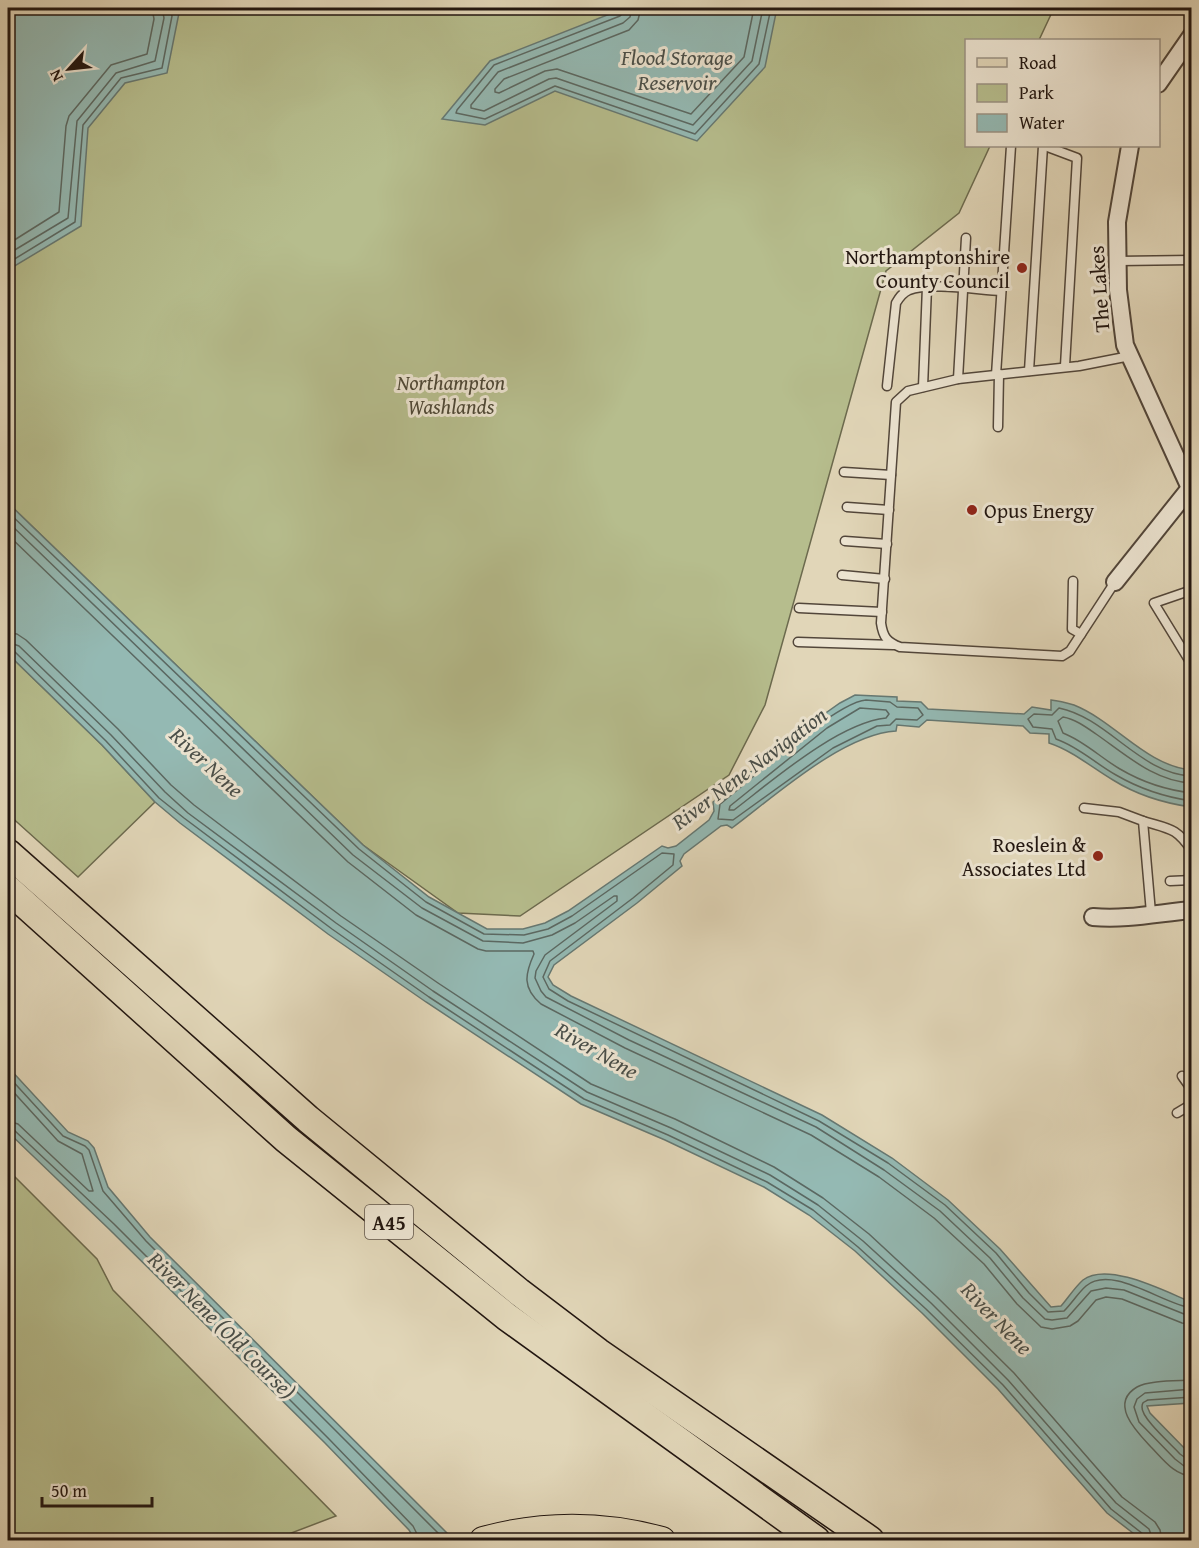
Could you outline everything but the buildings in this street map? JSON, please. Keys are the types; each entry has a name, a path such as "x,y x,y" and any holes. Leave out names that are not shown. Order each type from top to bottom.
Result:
{"highway":[{"name":"A45","path":"8,853 308,1119 510,1285 598,1352 870,1540"},
{"name":"A45","path":"8,889 286,1138 488,1302 818,1540"},
{"path":"844,1522 883,1540"}],"main road":[{"path":"483,1540 523,1532 578,1528 607,1530 662,1540"}],"street":[{"path":"1160,81 1191,38"},
{"name":"The Lakes","path":"1126,147 1117,222 1118,291 1125,345 1190,488"},
{"path":"1115,582 1190,488"},
{"path":"1093,917 1117,919 1151,913 1191,910"}],"lane":[{"path":"998,427 1001,291 1011,147"},
{"path":"1029,371 1044,147"},
{"path":"1047,147 1077,158 1065,366"},
{"path":"958,380 966,238"},
{"path":"1118,261 1191,260"},
{"path":"887,386 896,303 902,294 927,287 1001,291"},
{"path":"923,387 927,287"},
{"path":"1115,582 1070,651 1062,656 900,647 890,643 883,636 882,612 896,402 908,391 958,380 1079,366 1130,356"},
{"path":"844,472 891,475"},
{"path":"847,507 889,510"},
{"path":"845,541 887,544"},
{"path":"842,575 885,579"},
{"path":"1073,581 1072,628 1081,634"},
{"path":"1191,590 1154,603 1191,665"},
{"path":"800,608 882,612"},
{"path":"798,642 895,645"},
{"path":"1084,808 1119,812 1176,832 1182,835 1191,850"},
{"path":"1143,821 1151,913"},
{"path":"1170,881 1191,879"},
{"path":"1182,1076 1191,1090"},
{"path":"1177,1113 1191,1104"}],"green space":[{"name":"Northampton Washlands","path":"8,8 1054,8 1039,39 965,39 965,147 990,147 959,213 886,271 765,705 729,775 520,916 458,913 363,845 8,503"},
{"path":"8,654 102,745 155,802 78,877 8,814"},
{"path":"8,1170 97,1259 113,1290 336,1516 273,1540 18,1540 8,1532"}],"water":[{"path":"8,8 172,8 179,13 167,73 125,83 88,128 81,226 8,270"},
{"name":"Flood Storage Reservoir","path":"625,8 777,8 765,67 697,141 555,91 485,125 442,119 490,61"},
{"name":"River Nene","path":"8,503 363,845 429,897 487,929 523,929 545,923 568,911 662,846 668,848 676,846 709,820 714,811 713,802 820,717 855,695 897,697 897,701 921,702 928,709 1024,714 1032,707 1051,710 1051,700 1063,702 1089,712 1159,760 1191,770 1191,807 1160,801 1131,790 1074,755 1049,743 1049,734 1030,733 1023,726 927,720 919,727 897,725 896,731 854,743 832,755 789,784 732,828 727,825 721,826 684,854 680,861 682,866 554,965 548,977 553,985 571,996 822,1115 892,1158 948,1200 1000,1249 1051,1307 1061,1306 1083,1280 1094,1275 1107,1274 1137,1280 1191,1302 1191,1403 1147,1406 1150,1413 1191,1455 1191,1540 1142,1540 1107,1513 998,1389 922,1313 855,1251 809,1215 764,1187 665,1140 581,1104 328,934 155,802 102,745 8,654"},
{"name":"River Nene (Old Course)","path":"8,1067 68,1132 88,1141 94,1148 108,1187 150,1237 454,1540 415,1540 409,1530 325,1443 8,1132"}],"place":[{"name":"Northamptonshire County Council","path":"1022,268"},
{"name":"Opus Energy","path":"972,510"},
{"name":"Roeslein & Associates Ltd","path":"1098,856"}],"water label":[{"name":"River Nene Navigation","path":"749,768"}]}
